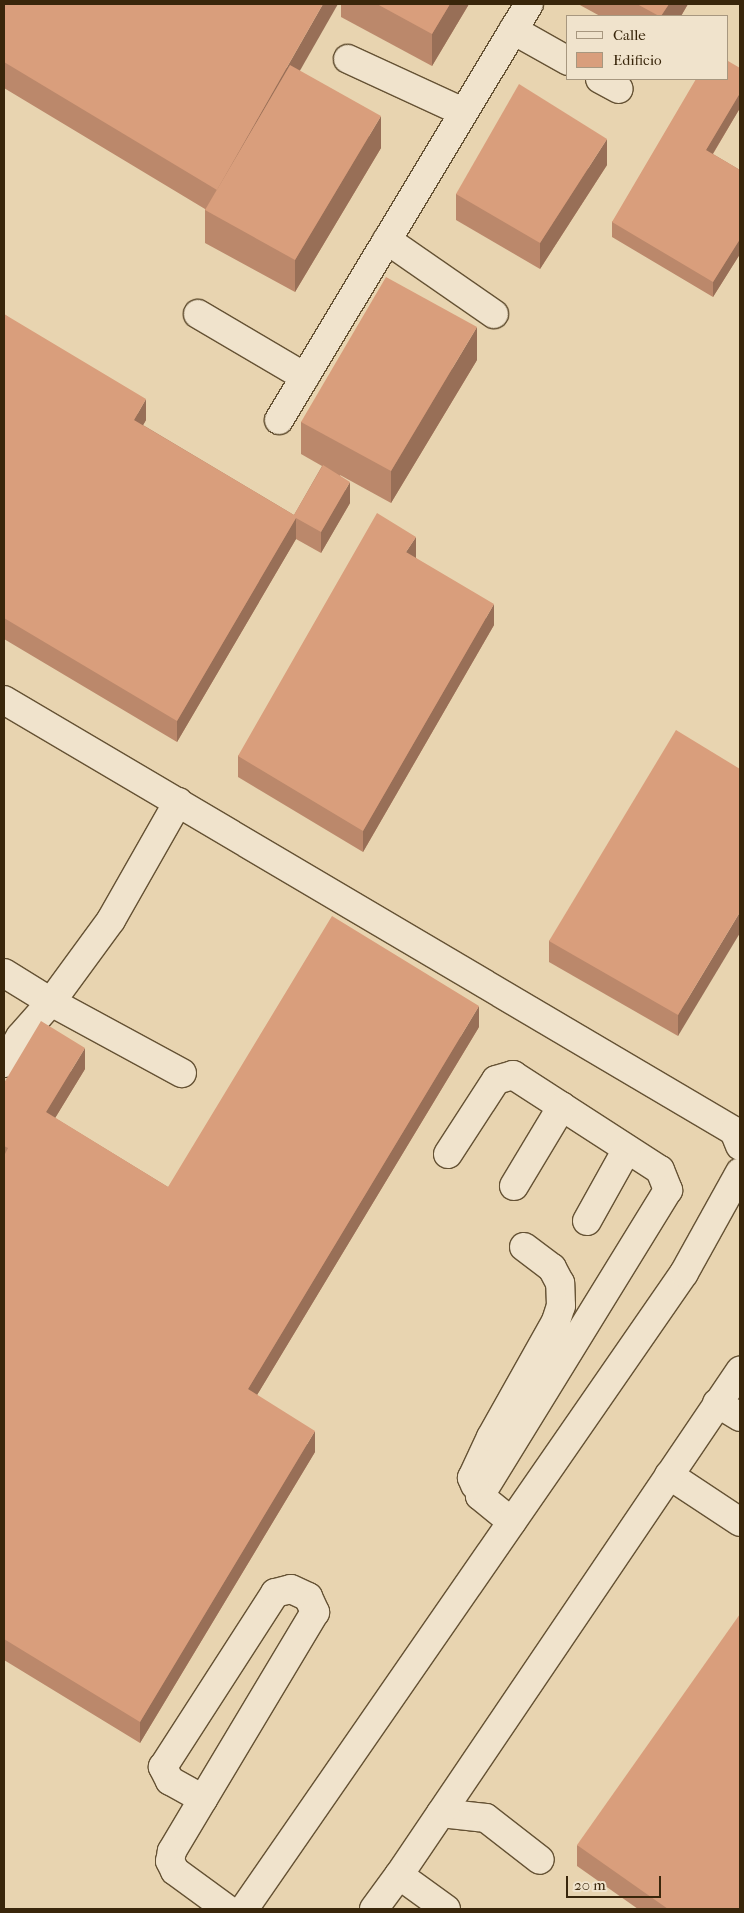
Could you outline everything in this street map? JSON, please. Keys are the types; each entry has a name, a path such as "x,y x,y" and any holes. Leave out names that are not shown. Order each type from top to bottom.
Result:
{"lane":[{"path":"279,420 529,4"},
{"path":"513,30 566,60"},
{"path":"348,59 463,112"},
{"path":"387,240 494,314"},
{"path":"198,314 305,377"},
{"path":"4,700 734,1131 740,1146"},
{"path":"4,1063 20,1037 51,1002 111,920 178,802"},
{"path":"4,974 51,1002 182,1073"},
{"path":"448,1154 496,1080 513,1075 660,1170 668,1190 480,1496"},
{"path":"514,1186 562,1106"},
{"path":"587,1221 627,1148"},
{"path":"244,1909 684,1273 740,1172"},
{"path":"512,1522 480,1496 472,1478 556,1321 561,1306 560,1283 552,1268 524,1247"},
{"path":"374,1909 399,1875 740,1371"},
{"path":"717,1403 740,1417"},
{"path":"669,1475 740,1522"},
{"path":"203,1799 170,1780 163,1767 275,1593 291,1589 308,1597 315,1612 172,1851 170,1861 176,1871 227,1909"},
{"path":"441,1813 486,1818 540,1860"},
{"path":"399,1875 446,1909"}],"building":[{"path":"4,4 323,4 217,190 4,62"},
{"path":"377,4 450,4 432,34"},
{"path":"637,4 669,4 662,15 657,15"},
{"path":"729,62 740,68 740,93 706,150 740,170 740,239 713,282 612,222 695,80 729,80"},
{"path":"290,65 381,116 295,260 205,210"},
{"path":"519,84 607,139 540,243 456,194"},
{"path":"386,277 477,327 391,471 301,422"},
{"path":"4,314 146,399 134,420 294,515 323,465 350,482 321,532 296,518 177,721 4,618"},
{"path":"377,513 416,537 406,552 494,604 363,831 238,756"},
{"path":"676,730 740,769 740,912 678,1015 549,941"},
{"path":"332,916 479,1006 248,1389 315,1431 140,1722 4,1639 4,1156 8,1148 4,1146 4,1083 41,1021 85,1048 46,1112 168,1187"},
{"path":"740,1614 740,1909 668,1909 577,1845"}]}
